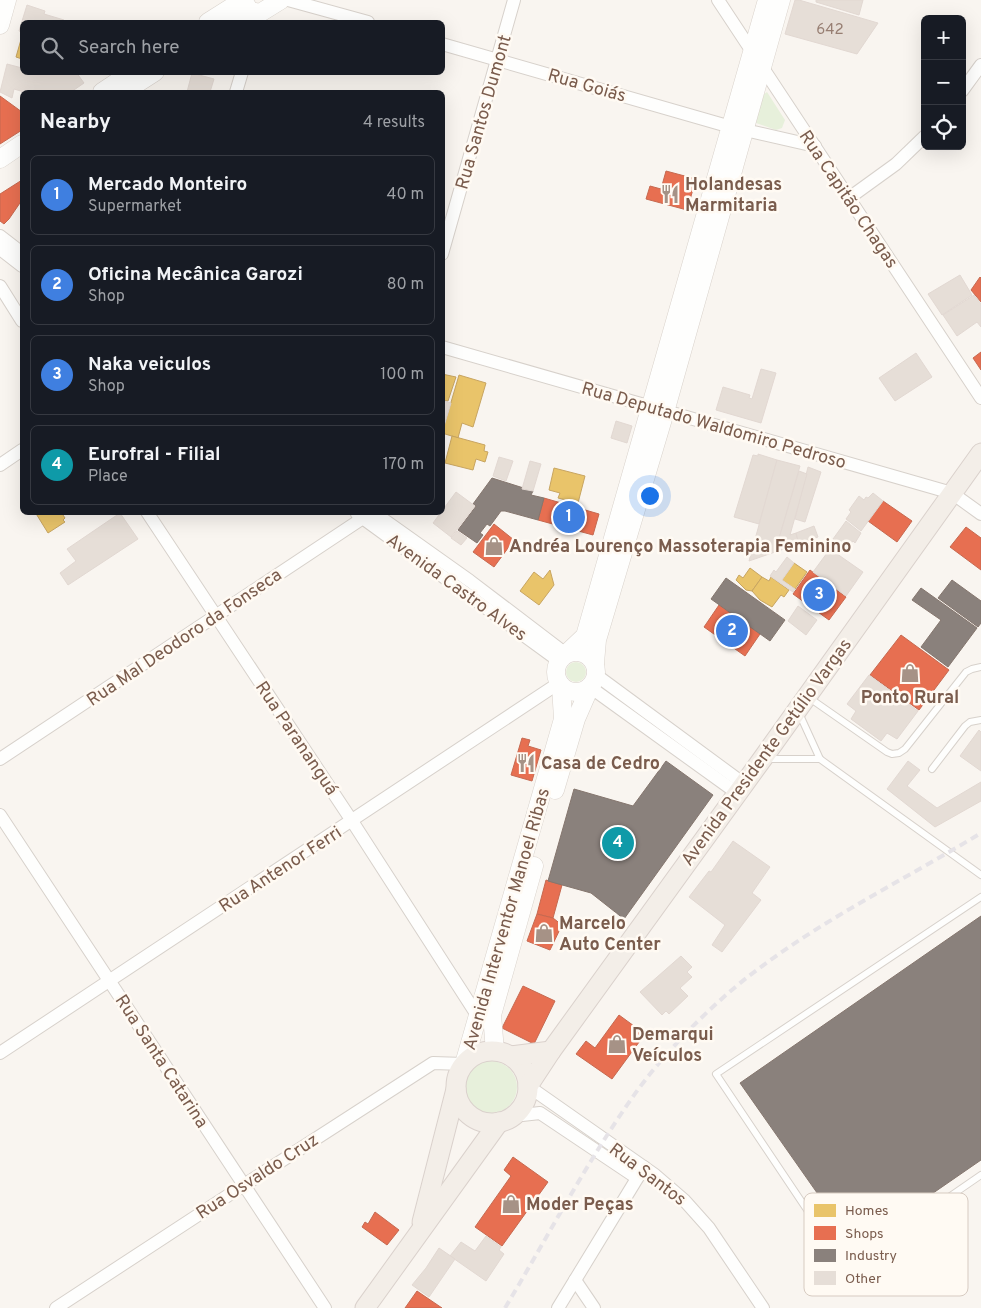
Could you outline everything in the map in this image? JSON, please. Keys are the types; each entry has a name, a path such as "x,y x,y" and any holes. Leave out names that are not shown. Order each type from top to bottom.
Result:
{"main road":[{"name":"Avenida Presidente Getúlio Vargas","path":"528,1086 551,1051 981,452"},
{"path":"419,1233 456,1089 457,1076 464,1064 481,1052 503,1054 551,1051"},
{"path":"365,1308 419,1233 506,1119 522,1106 526,1100 528,1086 524,1071 520,1064 503,1054"},
{"path":"456,1089 460,1104 470,1116 484,1122 506,1119"}],"street":[{"path":"0,25 8,0"},
{"path":"214,20 281,0"},
{"path":"288,0 361,20"},
{"name":"Rua Santos Dumont","path":"445,244 514,0"},
{"name":"Rua Capitão Chagas","path":"718,0 761,68 815,146 981,398"},
{"name":"Avenida Interventor Manoel Ribas","path":"738,128 752,52 767,0"},
{"name":"Avenida Interventor Manoel Ribas","path":"464,1064 477,1015 543,812 576,719 594,675 598,640 658,410 738,128 761,68 781,0"},
{"path":"235,20 250,9"},
{"name":"Rua Goiás","path":"445,45 738,128 815,146"},
{"path":"966,86 981,65"},
{"path":"105,90 128,75"},
{"path":"127,90 150,75"},
{"path":"237,90 241,75"},
{"path":"849,198 896,164 921,140"},
{"path":"0,159 20,145"},
{"path":"0,172 20,159"},
{"path":"0,236 20,251"},
{"path":"0,250 20,265"},
{"path":"0,286 20,318"},
{"name":"Rua Deputado Waldomiro Pedroso","path":"445,348 952,493 981,514"},
{"name":"Avenida Interventor Manoel Ribas","path":"562,657 585,636 658,410"},
{"path":"0,465 20,451"},
{"name":"Rua Parananguá","path":"149,515 352,821 477,1015"},
{"name":"Rua Mal Deodoro da Fonseca","path":"0,759 363,515"},
{"name":"Avenida Castro Alves","path":"365,515 562,657"},
{"path":"594,675 584,691 576,692 568,691 560,685 555,672 562,657 574,651 583,652 590,657 594,675 741,788"},
{"name":"Avenida Interventor Manoel Ribas","path":"503,1054 492,1015 543,812 563,719 560,685"},
{"name":"Rua Antenor Ferri","path":"0,1053 560,685"},
{"name":"Rua Santa Catarina","path":"0,815 325,1308"},
{"name":"Rua Osvaldo Cruz","path":"56,1308 433,1063 464,1064"},
{"name":"Rua Santos","path":"528,1086 640,1173 670,1187 697,1213 709,1228 763,1308"},
{"path":"506,1119 540,1113 640,1173 558,1308"},
{"path":"574,1280 594,1308"}],"lane":[{"path":"802,703 887,752 892,754 899,753 911,742 966,672 981,667"},
{"path":"802,703 820,759"},
{"path":"932,769 965,726 970,722 981,720"},
{"path":"763,758 820,759 981,875"},
{"path":"804,1205 716,1074 981,897"},
{"path":"955,1193 981,1175"}],"green space":[{"path":"767,92 785,120 782,128 776,130 756,123 763,95"},
{"path":"576,662 583,665 586,672 583,679 576,682 569,679 566,672 569,665"},
{"path":"486,1061 496,1061 510,1068 517,1082 517,1092 510,1106 496,1113 486,1113 476,1109 469,1102 465,1092 465,1082 469,1072 476,1065"}],"building: Homes":[{"path":"20,43 20,58 16,57"},
{"path":"445,375 456,377 448,401 445,400"},
{"path":"459,375 486,383 473,427 462,423 458,438 445,434 445,423"},
{"path":"452,436 485,445 484,451 488,452 485,462 476,459 473,470 445,463"},
{"path":"554,468 585,476 578,503 558,498 560,493 549,490"},
{"path":"37,515 63,515 65,522 48,533"},
{"path":"794,563 807,572 795,589 782,580"},
{"path":"750,568 762,577 752,591 746,590 736,580 739,575 743,578"},
{"path":"550,570 554,585 539,605 520,591 534,572 543,579"},
{"path":"762,577 769,581 771,577 789,590 784,597 781,595 772,607 760,600 752,591"}],"building: Shops":[{"path":"0,96 20,111 20,131 0,144"},
{"name":"Holandesas Marmitaria","path":"666,171 696,179 687,210 646,199 650,186 661,189"},
{"path":"20,181 20,203 4,224 0,221 0,194"},
{"path":"981,278 981,302 971,290"},
{"path":"981,352 981,370 973,358"},
{"path":"544,498 599,514 593,535 538,520"},
{"path":"883,501 912,521 897,542 868,521"},
{"name":"Andréa Lourenço Massoterapia Feminino","path":"494,524 514,540 494,567 473,552"},
{"path":"966,527 981,538 981,570 950,547"},
{"path":"810,570 846,597 829,620 793,594"},
{"path":"719,605 760,634 745,656 704,627"},
{"name":"Ponto Rural","path":"901,635 949,670 919,710 870,675"},
{"name":"Casa de Cedro","path":"522,738 530,740 528,746 541,750 532,781 511,775"},
{"path":"546,880 562,885 553,918 537,914"},
{"name":"Marcelo Auto Center","path":"537,914 553,918 562,925 550,950 527,941"},
{"path":"523,986 555,1001 534,1044 502,1028"},
{"name":"Demarqui Veículos","path":"619,1015 645,1034 612,1079 576,1054 586,1041 595,1048"},
{"name":"Moder Peças","path":"513,1157 548,1182 502,1246 475,1227 511,1176 504,1170"},
{"path":"375,1212 399,1230 387,1245 362,1227 365,1222 368,1224"},
{"path":"417,1291 442,1308 405,1308"}],"building: Industry":[{"path":"492,478 533,491 531,495 544,498 538,520 501,511 490,526 487,524 480,533 483,535 477,543 458,530 476,506 473,504"},
{"path":"726,578 785,620 770,641 711,599"},
{"path":"952,580 981,601 981,623 978,627 938,598"},
{"path":"921,588 977,628 948,667 921,647 941,620 912,600"},
{"path":"666,761 713,795 624,919 591,893 548,881 574,789 633,806"},
{"path":"981,916 981,1160 933,1193 817,1193 740,1083"}],"building: Other":[{"path":"795,0 878,23 857,54 785,34"},
{"path":"816,0 863,0 859,15 816,2"},
{"path":"27,5 45,11 44,14 64,20 22,20"},
{"path":"7,64 20,67 20,75 78,75 84,83 74,90 20,91 14,89 12,98 0,92"},
{"path":"191,75 214,79 211,90 188,90"},
{"path":"960,275 972,295 942,315 928,294"},
{"path":"974,295 981,304 981,327 977,322 957,336 943,315"},
{"path":"916,353 932,377 895,401 879,378"},
{"path":"761,369 776,373 761,423 716,410 723,387 750,395 749,398 752,399"},
{"path":"445,401 451,403 445,423"},
{"path":"616,421 632,426 627,443 611,438"},
{"path":"758,454 777,460 759,524 734,517 753,455 758,456"},
{"path":"499,457 513,461 506,481 493,476"},
{"path":"777,460 800,466 775,552 749,561"},
{"path":"530,461 541,464 533,491 522,489"},
{"path":"808,467 821,472 805,522 795,519"},
{"path":"799,471 807,474 790,535 796,533 799,544 775,552"},
{"path":"456,492 475,506 451,537 433,523 439,515 445,515 445,507"},
{"path":"873,493 883,501 861,531 846,519 851,512 849,510 859,496 864,500"},
{"path":"117,515 121,515 138,539 68,585 60,573 76,561 67,549"},
{"path":"846,521 861,533 855,543 853,541 846,549 833,539"},
{"path":"814,526 818,537 799,544 796,533"},
{"path":"457,531 467,538 461,545 451,538"},
{"path":"830,549 863,572 846,596 813,572"},
{"path":"787,557 794,563 782,580 795,589 793,592 770,576 774,570 776,572"},
{"path":"798,606 817,620 806,635 788,621"},
{"path":"869,675 918,711 897,739 887,733 881,741 851,719 856,711 847,704"},
{"path":"979,730 981,732 981,771 960,756"},
{"path":"908,761 920,770 907,786 937,808 981,782 981,801 935,827 887,789"},
{"path":"733,841 770,867 752,893 761,900 722,952 712,945 725,925 689,897 709,871 711,872"},
{"path":"681,956 692,967 687,972 692,977 680,988 688,996 669,1014 666,1011 662,1015 640,992"},
{"path":"486,1236 501,1247 499,1250 504,1254 486,1281 450,1256 461,1242 475,1251"},
{"path":"439,1248 455,1259 429,1297 412,1285"}],"railway":[{"path":"505,1308 582,1175 615,1123 657,1066 702,1017 734,988 776,956 863,901 981,833"}],"place":[{"name":"Holandesas Marmitaria","path":"670,194"},
{"name":"Mercado Monteiro","path":"569,517"},
{"name":"Andréa Lourenço Massoterapia Feminino","path":"494,546"},
{"name":"Naka veiculos","path":"819,595"},
{"name":"Oficina Mecânica Garozi","path":"732,631"},
{"name":"Ponto Rural","path":"910,673"},
{"name":"Casa de Cedro","path":"526,763"},
{"name":"Eurofral - Filial","path":"618,843"},
{"name":"Marcelo Auto Center","path":"544,933"},
{"name":"Demarqui Veículos","path":"617,1044"},
{"name":"Moder Peças","path":"511,1204"}]}
